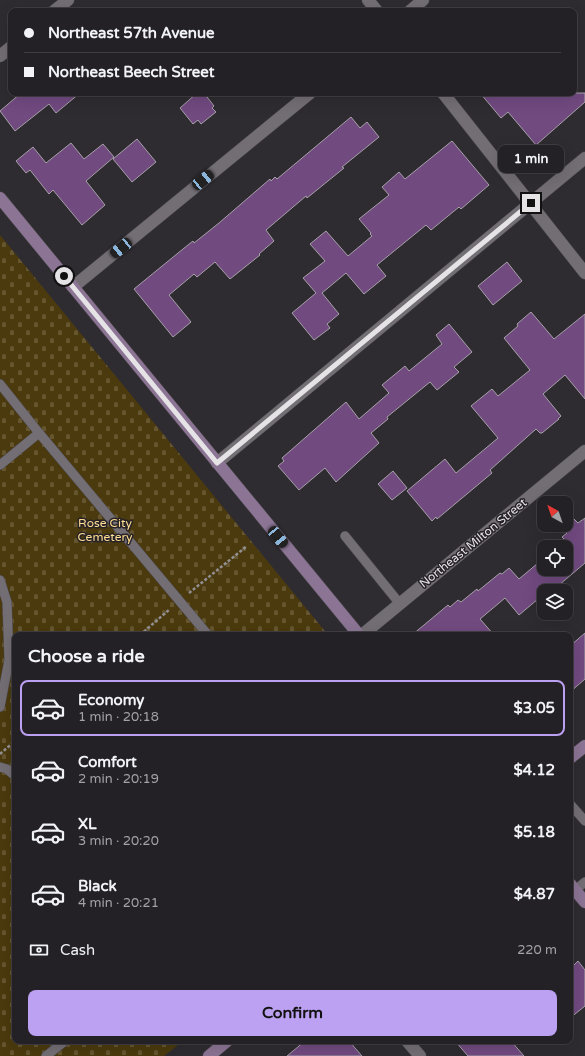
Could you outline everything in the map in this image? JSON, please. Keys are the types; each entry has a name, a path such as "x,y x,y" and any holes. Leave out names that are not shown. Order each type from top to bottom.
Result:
{"main road":[{"path":"0,198 358,632"},
{"path":"573,756 585,746"},
{"path":"209,1056 223,1044"}],"street":[{"path":"58,8 68,0"},
{"path":"368,0 375,8"},
{"path":"414,8 423,0"},
{"path":"0,56 8,49"},
{"path":"73,287 306,96"},
{"path":"445,96 585,273"},
{"path":"217,463 585,158"},
{"name":"Northeast Milton Street","path":"364,632 400,604 585,451"},
{"path":"410,1044 420,1056"}],"lane":[{"path":"0,384 39,433 206,632"},
{"path":"0,465 39,433"},
{"path":"345,536 400,604"},
{"path":"0,580 7,602 9,660 0,707"},
{"path":"0,767 7,769 12,773"},
{"path":"573,811 585,821"},
{"path":"576,893 585,882"},
{"path":"46,1056 61,1044"}],"path":[{"path":"144,632 247,546"},
{"path":"0,754 12,744"}],"green space":[{"name":"Rose City Cemetery","path":"0,235 326,632 12,632 12,1044 179,1044 164,1056 0,1056"}],"building":[{"path":"577,93 585,93 585,102 536,145 508,112 501,118 483,96 577,96"},
{"path":"18,96 76,96 56,113 49,104 15,131 0,111"},
{"path":"194,96 206,96 214,106 212,108 216,112 201,124 198,120 193,124 180,108"},
{"path":"351,117 360,128 367,122 379,137 342,167 344,168 307,198 306,196 266,230 274,241 259,254 260,255 230,279 215,262 197,277 194,274 169,295 191,322 173,337 134,289 193,241 194,243 219,223 270,179 271,181 275,177 277,179"},
{"path":"137,139 156,162 132,182 113,159"},
{"path":"452,141 489,185 461,209 459,207 431,230 426,225 377,265 386,276 364,294 346,273 322,293 339,314 327,324 330,328 314,340 292,313 316,293 303,278 325,261 310,244 326,231 348,256 372,236 359,219 389,195 382,187 399,172 405,179"},
{"path":"71,143 84,159 103,144 114,157 86,181 105,205 82,225 53,190 49,194 30,170 26,173 16,161 33,147 46,163"},
{"path":"507,262 522,281 493,305 478,286"},
{"path":"531,312 554,339 585,314 585,399 565,375 543,394 561,416 559,419 542,433 536,429 490,470 492,473 437,519 436,517 432,521 407,491 445,459 456,473 498,438 471,406 492,389 498,396 530,370 504,338"},
{"path":"449,324 472,352 454,367 459,372 437,390 430,382 387,417 388,419 371,433 379,443 336,482 325,468 299,490 278,466 284,461 282,458 346,402 359,419 389,393 382,385 405,366 409,371 442,344 436,335"},
{"path":"393,471 407,488 392,500 378,484"},
{"path":"585,518 585,563 573,573 573,540 565,540 562,537 567,533 566,532 573,532 574,519 578,523"},
{"path":"537,564 537,576 570,576 560,584 537,584 537,600 519,615 505,598 480,619 491,632 416,632 448,605 450,607 458,600 461,602 477,589 478,591 500,573 502,574 509,568 519,579"},
{"path":"585,633 585,679 573,689 573,643"},
{"path":"578,961 585,970 585,1006 573,1016 573,966"},
{"path":"301,1044 352,1044 362,1056 287,1056"},
{"path":"458,1044 514,1044 524,1056 468,1056"}],"route":[{"path":"64,276 217,463 531,203"}]}
